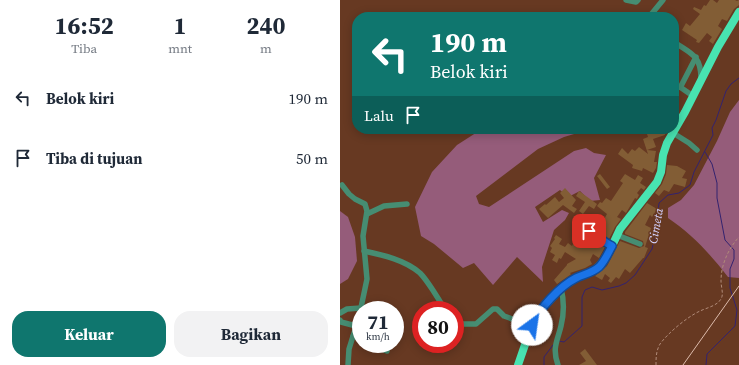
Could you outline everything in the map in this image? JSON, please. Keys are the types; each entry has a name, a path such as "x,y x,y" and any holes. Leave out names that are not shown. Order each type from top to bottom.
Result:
{"highway":[{"path":"679,122 718,47 739,13"},
{"path":"518,365 536,316 561,288 576,278 599,267 606,258 617,235 633,211 656,182 661,172 665,149 672,134"}],"street":[{"path":"626,0 636,2 638,0"},
{"path":"653,12 663,0"},
{"path":"679,45 696,57 700,64 701,78"},
{"path":"679,84 696,57"},
{"path":"679,88 693,96"},
{"path":"675,134 689,142 697,150"},
{"path":"342,185 355,200 365,204 366,214 364,250 367,279 363,301"},
{"path":"366,214 384,206 407,204"},
{"path":"589,231 612,246"},
{"path":"617,235 640,244"},
{"path":"364,250 395,260 420,274 438,301"},
{"path":"558,365 554,355 564,303 561,288"},
{"path":"340,314 347,309 352,309"},
{"path":"464,324 476,324 490,311 495,309 504,316 515,320 517,320 523,311 536,316"},
{"path":"340,320 341,322 352,325"},
{"path":"348,365 349,348 352,336"}],"path":[{"path":"656,365 658,349 668,334 698,312 720,300 722,294 722,270 730,249 739,237"}],"shaded area":[{"path":"739,100 739,278 728,277 701,245 668,218 668,208 681,200 694,185 730,112"},
{"path":"474,134 574,134 538,149 476,196 479,204 489,207 574,151 586,148 594,153 606,155 594,178 600,200 590,201 580,191 568,197 560,190 535,207 543,222 562,210 569,213 565,220 554,230 542,267 543,282 517,257 493,285 474,263 463,268 434,244 421,236 415,207 432,172 457,145"},
{"path":"340,211 348,217 355,237 357,261 348,279 340,284"}],"building":[{"path":"710,0 717,3 719,0 739,0 739,5 734,9 727,21 722,19 718,26 722,29 713,44 709,41 712,37 707,33 699,43 682,30 686,23 690,26 700,14 693,9 694,7 701,10"},
{"path":"647,134 665,135 653,139 656,147 647,150 656,151 654,162 657,162 653,173 643,168 642,171 632,168 633,165 618,154 622,148 628,154 632,149 635,151 639,147 648,154 643,139 648,137"},
{"path":"667,165 677,166 686,171 682,178 687,179 685,187 674,184 669,192 664,190 659,196 655,193 662,184 666,174"},
{"path":"600,174 610,187 607,189 597,176"},
{"path":"625,174 635,180 638,175 643,178 640,183 646,187 644,190 641,188 637,193 639,195 637,199 635,198 626,213 622,210 617,217 621,219 609,239 591,227 586,228 585,233 591,237 589,241 600,246 601,244 605,247 599,258 593,254 590,260 592,264 570,273 570,275 557,284 554,280 567,264 576,259 565,252 561,259 559,258 557,263 552,260 555,255 550,252 552,248 550,246 555,239 554,238 556,235 562,239 559,244 565,247 568,243 572,246 575,240 573,238 585,220 591,224 595,218 602,223 607,214 597,206 606,198 611,201 623,183 620,181"},
{"path":"565,188 576,200 572,206 577,209 574,213 563,205 548,218 539,209 555,197 559,202 564,198 560,193"},
{"path":"579,191 597,204 594,209 589,206 583,214 579,211 585,202 576,196"},
{"path":"647,203 657,209 652,217 650,215 645,225 651,228 645,247 648,248 644,258 630,273 625,269 619,279 616,277 611,283 608,281 610,278 605,274 602,280 595,276 607,266 620,241 639,248 644,246 643,241 625,234 625,232"},
{"path":"585,349 597,365 579,365 586,361 580,353"}],"waterway":[{"name":"Cimeta","path":"559,341 564,342 582,326 582,297 585,290 592,287 602,290 619,286 626,283 635,275 652,249 656,231 659,203 668,195 679,193 690,185 694,172 713,135 712,128 726,91 731,84 739,78"},
{"path":"705,152 712,164 717,183 717,198 725,240 734,250 734,259 730,269 730,288 737,310 735,326 707,354 706,365"},
{"name":"Cimeta","path":"544,365 544,357 553,345"}],"railway":[{"path":"683,365 739,286"}],"route":[{"path":"532,325 536,316 561,288 576,278 595,270 606,258 612,246 589,231"}]}
